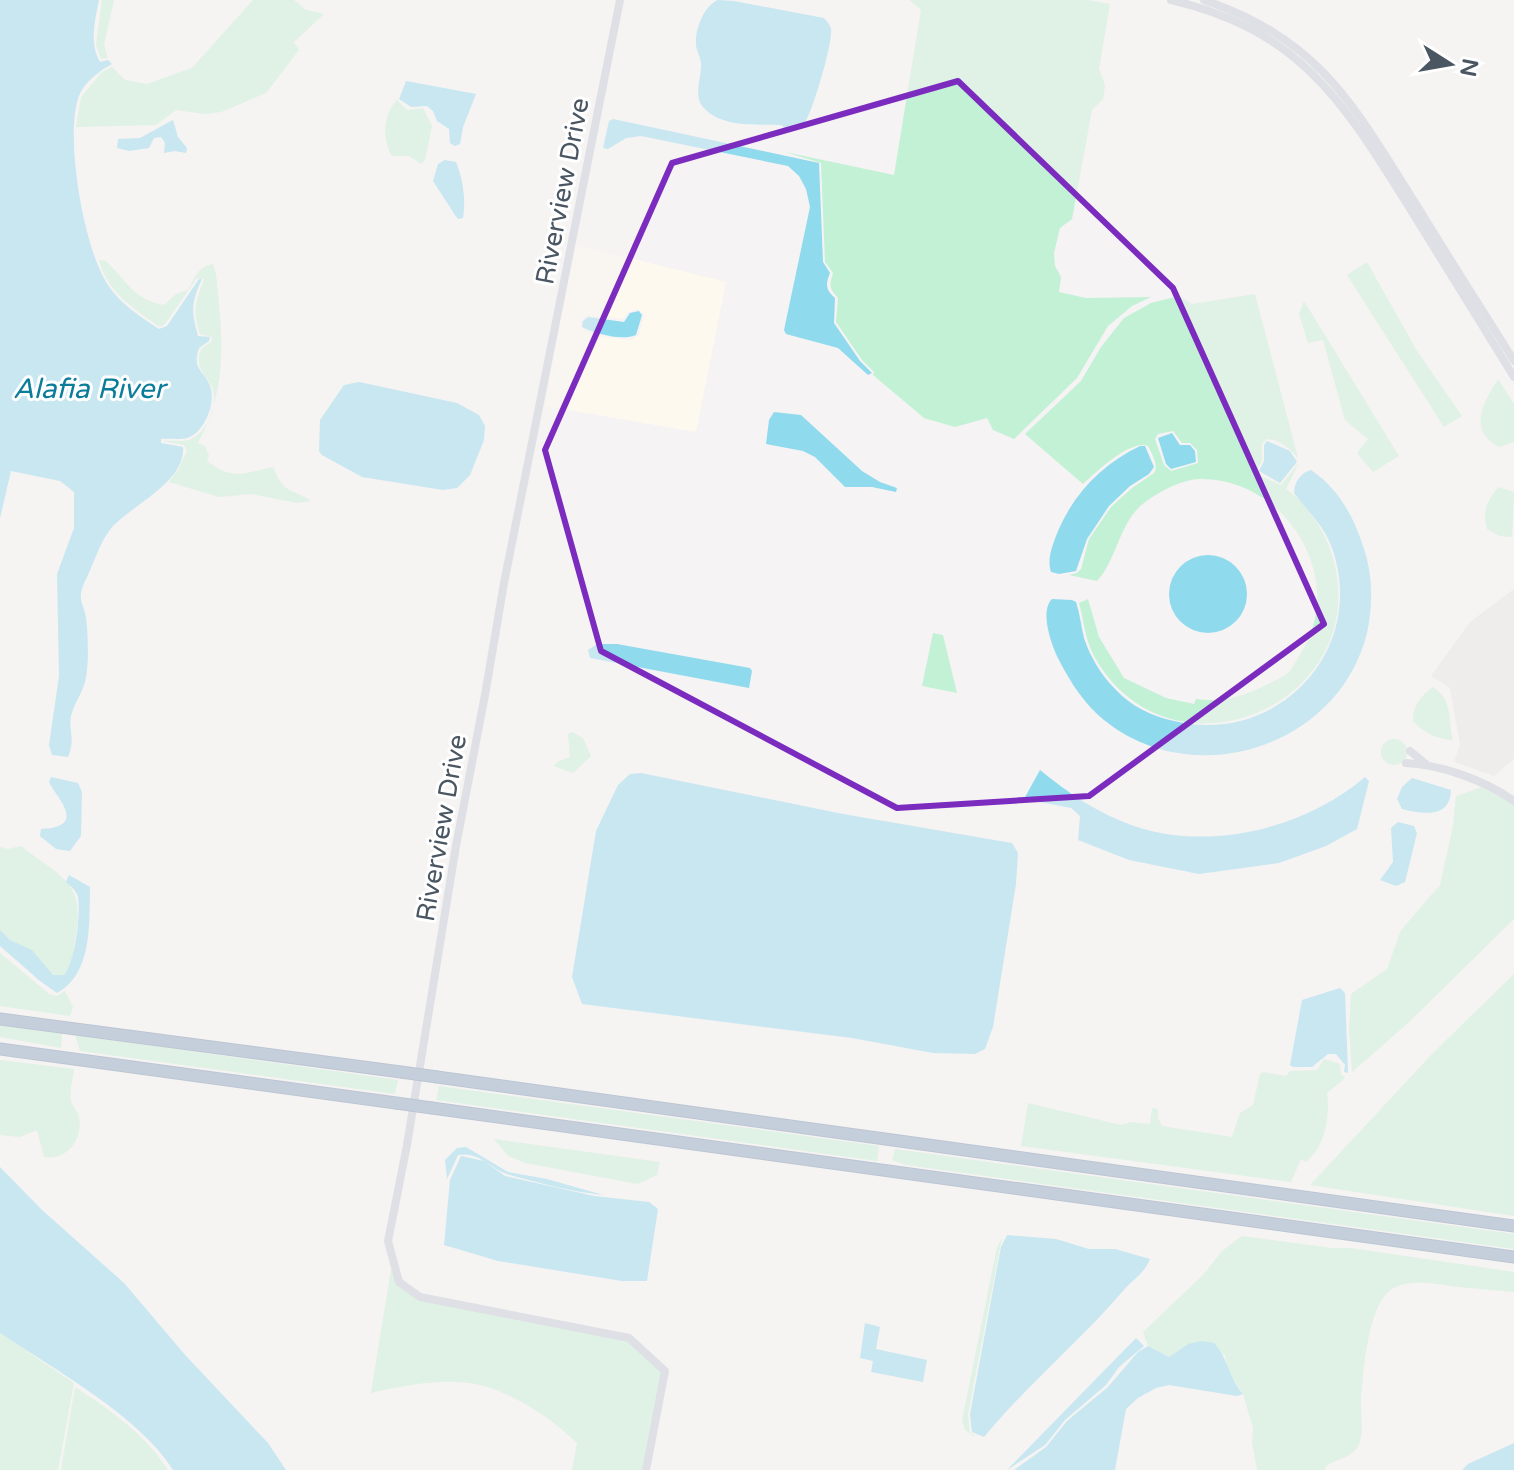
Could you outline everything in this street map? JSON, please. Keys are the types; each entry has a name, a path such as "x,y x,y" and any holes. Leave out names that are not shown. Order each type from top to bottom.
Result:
{"highway":[{"path":"0,1019 1514,1226"},
{"path":"0,1049 1514,1257"}],"street":[{"name":"Riverview Drive","path":"620,0 506,572 388,1241 399,1282 420,1297 629,1338 665,1371 646,1470"},
{"path":"1171,0 1244,21"},
{"path":"1204,0 1301,51 1355,107 1514,377"},
{"path":"1479,313 1514,361"},
{"path":"1410,751 1426,764"},
{"path":"1406,763 1426,764 1488,786 1514,801"}],"highlighted area":[{"path":"958,81 1173,288 1324,624 1089,796 897,808 601,651 545,450 672,163"}],"shaded area":[{"path":"573,244 726,282 696,432 545,406","holes":["638,309 644,315 639,335 630,340 600,336 580,327 581,320 587,315 623,319 628,312"]},
{"path":"1514,589 1514,759 1494,776 1454,762 1460,745 1450,688 1431,676 1470,622"}],"green space":[{"path":"102,0 114,0 104,45 108,58 101,59 96,45"},
{"path":"253,0 294,0 306,10 324,14 294,42 299,50 266,93 221,112 205,114 176,110 156,125 76,127 81,97 102,72 112,67 125,80 147,84 192,68"},
{"path":"909,0 1088,0 1110,4 1099,69 1105,85 1103,99 1092,110 1072,219 1060,228 1054,253 1055,266 1061,277 1059,292 1086,298 1151,297 1132,306 1108,326 1077,378 1014,439 993,430 987,418 955,427 924,418 873,375 874,372 836,322 838,298 831,287 833,273 825,262 821,163 785,152 894,175 921,10"},
{"path":"397,100 407,110 423,108 432,126 425,160 421,164 409,156 392,156 389,149 385,135 387,119"},
{"path":"99,260 106,261 145,299 164,305 176,294 188,290 200,270 213,264 217,280 221,353 213,406 211,385 199,361 200,351 211,342 212,337 200,334 196,318 197,300 204,279 197,278 165,324 160,327 115,291"},
{"path":"1367,262 1417,351 1462,416 1444,427 1347,275"},
{"path":"1255,294 1298,458 1280,443 1267,439 1262,444 1262,460 1257,471 1259,475 1281,485 1299,463 1286,489 1308,510 1330,548 1338,610 1324,654 1295,689 1257,713 1213,723 1169,718 1127,697 1094,656 1079,603 1088,599 1099,637 1124,678 1166,698 1194,704 1196,699 1214,700 1241,695 1288,673 1314,624 1317,594 1312,565 1300,538 1282,514 1258,495 1230,483 1192,480 1163,491 1136,511 1097,581 1069,575 1081,569 1089,539 1111,507 1154,473 1154,460 1148,446 1132,447 1083,484 1025,434 1081,381 1101,347 1124,318 1151,303 1175,297 1192,304","holes":["1173,431 1182,443 1190,443 1197,450 1198,463 1171,471 1164,465 1155,439 1158,434"]},
{"path":"1304,301 1399,456 1373,472 1357,453 1368,439 1345,420 1323,340 1308,343 1299,314"},
{"path":"1498,379 1514,404 1514,442 1499,447 1483,433 1481,424 1483,407"},
{"path":"207,423 198,443 205,446 209,456 207,461 224,471 239,474 273,467 284,486 311,501 297,503 252,494 219,497 169,482 187,451 184,445 163,441 189,440 196,437"},
{"path":"1498,487 1514,492 1512,537 1500,536 1487,529 1486,506"},
{"path":"933,633 943,635 957,693 922,686"},
{"path":"1433,687 1447,704 1453,740 1431,735 1413,721 1418,701"},
{"path":"572,732 583,738 591,756 573,773 554,766 570,757 568,734"},
{"path":"1394,739 1403,743 1407,752 1403,761 1394,765 1385,761 1381,752 1385,743"},
{"path":"1482,787 1514,804 1514,919 1406,1025 1352,1072 1349,1028 1351,994 1387,969 1401,930 1440,885 1456,796"},
{"path":"21,846 59,874 74,893 78,920 72,959 64,975 53,976 32,950 10,940 0,930 0,847"},
{"path":"0,953 49,994 57,996 65,991 73,1007 70,1016 0,1006"},
{"path":"1514,974 1514,1216 1310,1185 1433,1053"},
{"path":"0,1025 62,1033 61,1048 0,1037"},
{"path":"75,1035 398,1080 395,1094 80,1051"},
{"path":"1324,1059 1340,1064 1341,1074 1345,1078 1327,1093 1328,1112 1322,1139 1306,1162 1301,1159 1291,1182 1021,1146 1028,1103 1121,1125 1131,1122 1150,1124 1152,1108 1158,1109 1162,1126 1232,1137 1240,1113 1253,1105 1260,1074 1286,1076 1290,1071 1317,1070"},
{"path":"0,1060 74,1069 71,1097 80,1126 76,1141 66,1152 60,1156 44,1157 37,1130 20,1137 0,1135"},
{"path":"439,1086 879,1146 877,1161 436,1100"},
{"path":"494,1139 660,1162 657,1175 638,1184 525,1163 508,1156"},
{"path":"895,1149 1514,1234 1514,1249 906,1165 892,1160"},
{"path":"1242,1236 1351,1248 1514,1272 1514,1292 1425,1283 1408,1283 1392,1289 1377,1309 1368,1340 1361,1399 1362,1431 1357,1448 1326,1466 1325,1470 1257,1470 1252,1443 1253,1428 1243,1394 1227,1369 1225,1355 1188,1344 1169,1357 1148,1346 1143,1332 1204,1274 1222,1251"},
{"path":"1002,1238 968,1414 970,1432 974,1436 965,1430 962,1421 997,1247"},
{"path":"391,1269 430,1303 628,1341 662,1372 643,1470 572,1470 577,1443 527,1405 483,1386 457,1382 432,1383 371,1393"},
{"path":"0,1333 74,1383 58,1470 0,1470"},
{"path":"75,1387 138,1434 168,1470 61,1470"}],"water":[{"name":"Alafia River","path":"0,0 99,0 95,47 100,62 108,60 112,64 92,78 80,93 74,140 79,194 91,247 99,269 113,292 131,310 159,329 167,326 199,279 202,279 194,301 194,320 198,336 210,337 199,348 197,356 198,367 209,383 212,395 207,418 187,438 161,439 161,443 183,447 176,471 109,531 81,592 87,627 87,669 84,686 71,716 68,757 52,755 49,745 59,676 57,574 74,528 74,492 60,481 11,471 0,518"},
{"path":"718,0 824,18 829,24 831,36 822,76 805,122 800,127 788,130 781,125 730,122 720,119 701,104 698,93 701,63 696,36 705,12"},
{"path":"406,81 476,94 460,144 455,146 450,143 449,129 437,121 427,106 411,107 399,99"},
{"path":"613,119 819,163 823,262 830,273 828,290 835,298 834,323 872,373 868,375 838,348 786,334 784,330 810,207 799,176 788,166 641,136 626,138 608,149 603,148 609,121"},
{"path":"173,120 178,137 187,148 186,153 164,153 165,143 161,137 154,138 149,148 129,151 117,148 118,139 140,138"},
{"path":"445,160 456,162 464,197 463,218 458,219 433,181 438,164"},
{"path":"639,311 642,315 636,335 630,337 609,336 582,327 588,317 624,322 630,313"},
{"path":"359,382 457,403 479,415 485,426 484,440 470,475 457,488 443,490 362,477 322,455 319,451 320,420 344,385"},
{"path":"774,412 801,415 862,471 897,488 896,492 872,487 845,487 815,457 803,451 766,444 769,420"},
{"path":"1172,433 1180,445 1190,445 1195,451 1196,462 1171,469 1166,464 1158,438"},
{"path":"1267,441 1290,451 1297,462 1280,483 1259,471"},
{"path":"1140,446 1145,446 1154,467 1109,506 1087,539 1076,571 1051,572 1054,540 1070,507 1101,472"},
{"path":"1311,470 1330,486 1350,515 1364,549 1370,580 1367,633 1351,672 1327,705 1295,730 1259,747 1219,755 1179,753 1140,742 1104,720 1079,693 1057,656 1047,621 1048,605 1052,599 1076,602 1084,638 1101,672 1129,701 1158,716 1212,725 1248,719 1279,704 1306,682 1325,654 1337,622 1340,586 1329,540 1294,493 1299,478"},
{"path":"1200,555 1216,555 1230,561 1241,572 1247,594 1241,616 1230,627 1216,633 1200,633 1186,627 1175,616 1169,602 1169,586 1175,572 1186,561"},
{"path":"597,644 617,644 750,668 749,688 590,658 588,650"},
{"path":"1040,770 1084,802 1121,821 1163,833 1193,836 1224,835 1286,822 1315,810 1365,777 1369,781 1357,829 1326,846 1279,863 1199,874 1129,860 1078,840 1080,816 1071,808 1024,799"},
{"path":"641,773 843,814 1012,843 1018,853 1016,884 993,1027 985,1049 975,1054 933,1053 852,1038 582,1004 572,977 596,831 618,785 630,774"},
{"path":"51,777 78,783 82,792 81,836 70,851 56,849 40,836 41,829 63,824 66,819 64,806 49,782"},
{"path":"1412,778 1451,790 1446,806 1426,813 1402,809 1397,799 1402,787"},
{"path":"1398,822 1414,826 1417,833 1405,882 1396,886 1380,880 1393,862 1391,828"},
{"path":"69,875 90,887 89,931 77,973 57,993 0,946 0,930 10,940 32,950 53,975 64,975 74,950 79,915 77,895 66,882"},
{"path":"1340,988 1345,993 1348,1073 1344,1072 1345,1065 1336,1054 1328,1054 1312,1067 1293,1067 1290,1065 1302,1000"},
{"path":"466,1147 508,1172 603,1195 510,1175 479,1158 466,1155 458,1155 447,1179 445,1160 457,1148"},
{"path":"461,1156 484,1161 505,1176 594,1196 649,1202 658,1209 647,1281 622,1281 498,1261 444,1245 450,1180"},
{"path":"0,1167 41,1209 124,1283 186,1356 268,1443 286,1470 173,1470 159,1450 118,1413 0,1333"},
{"path":"1007,1235 1056,1239 1089,1249 1115,1249 1150,1259 1141,1273 984,1437 972,1432 970,1414 1001,1247"},
{"path":"865,1323 880,1327 876,1349 927,1360 923,1382 871,1372 873,1361 860,1358"},
{"path":"1136,1338 1144,1346 1119,1367 1106,1385 1065,1420 1045,1445 1007,1470"},
{"path":"1202,1341 1214,1343 1219,1349 1243,1394 1237,1396 1169,1385 1156,1388 1126,1409 1115,1470 1014,1470 1046,1447 1067,1421 1108,1387 1138,1352 1148,1346 1169,1357 1188,1344"},
{"path":"1514,1443 1514,1470 1462,1470 1468,1464"}]}
